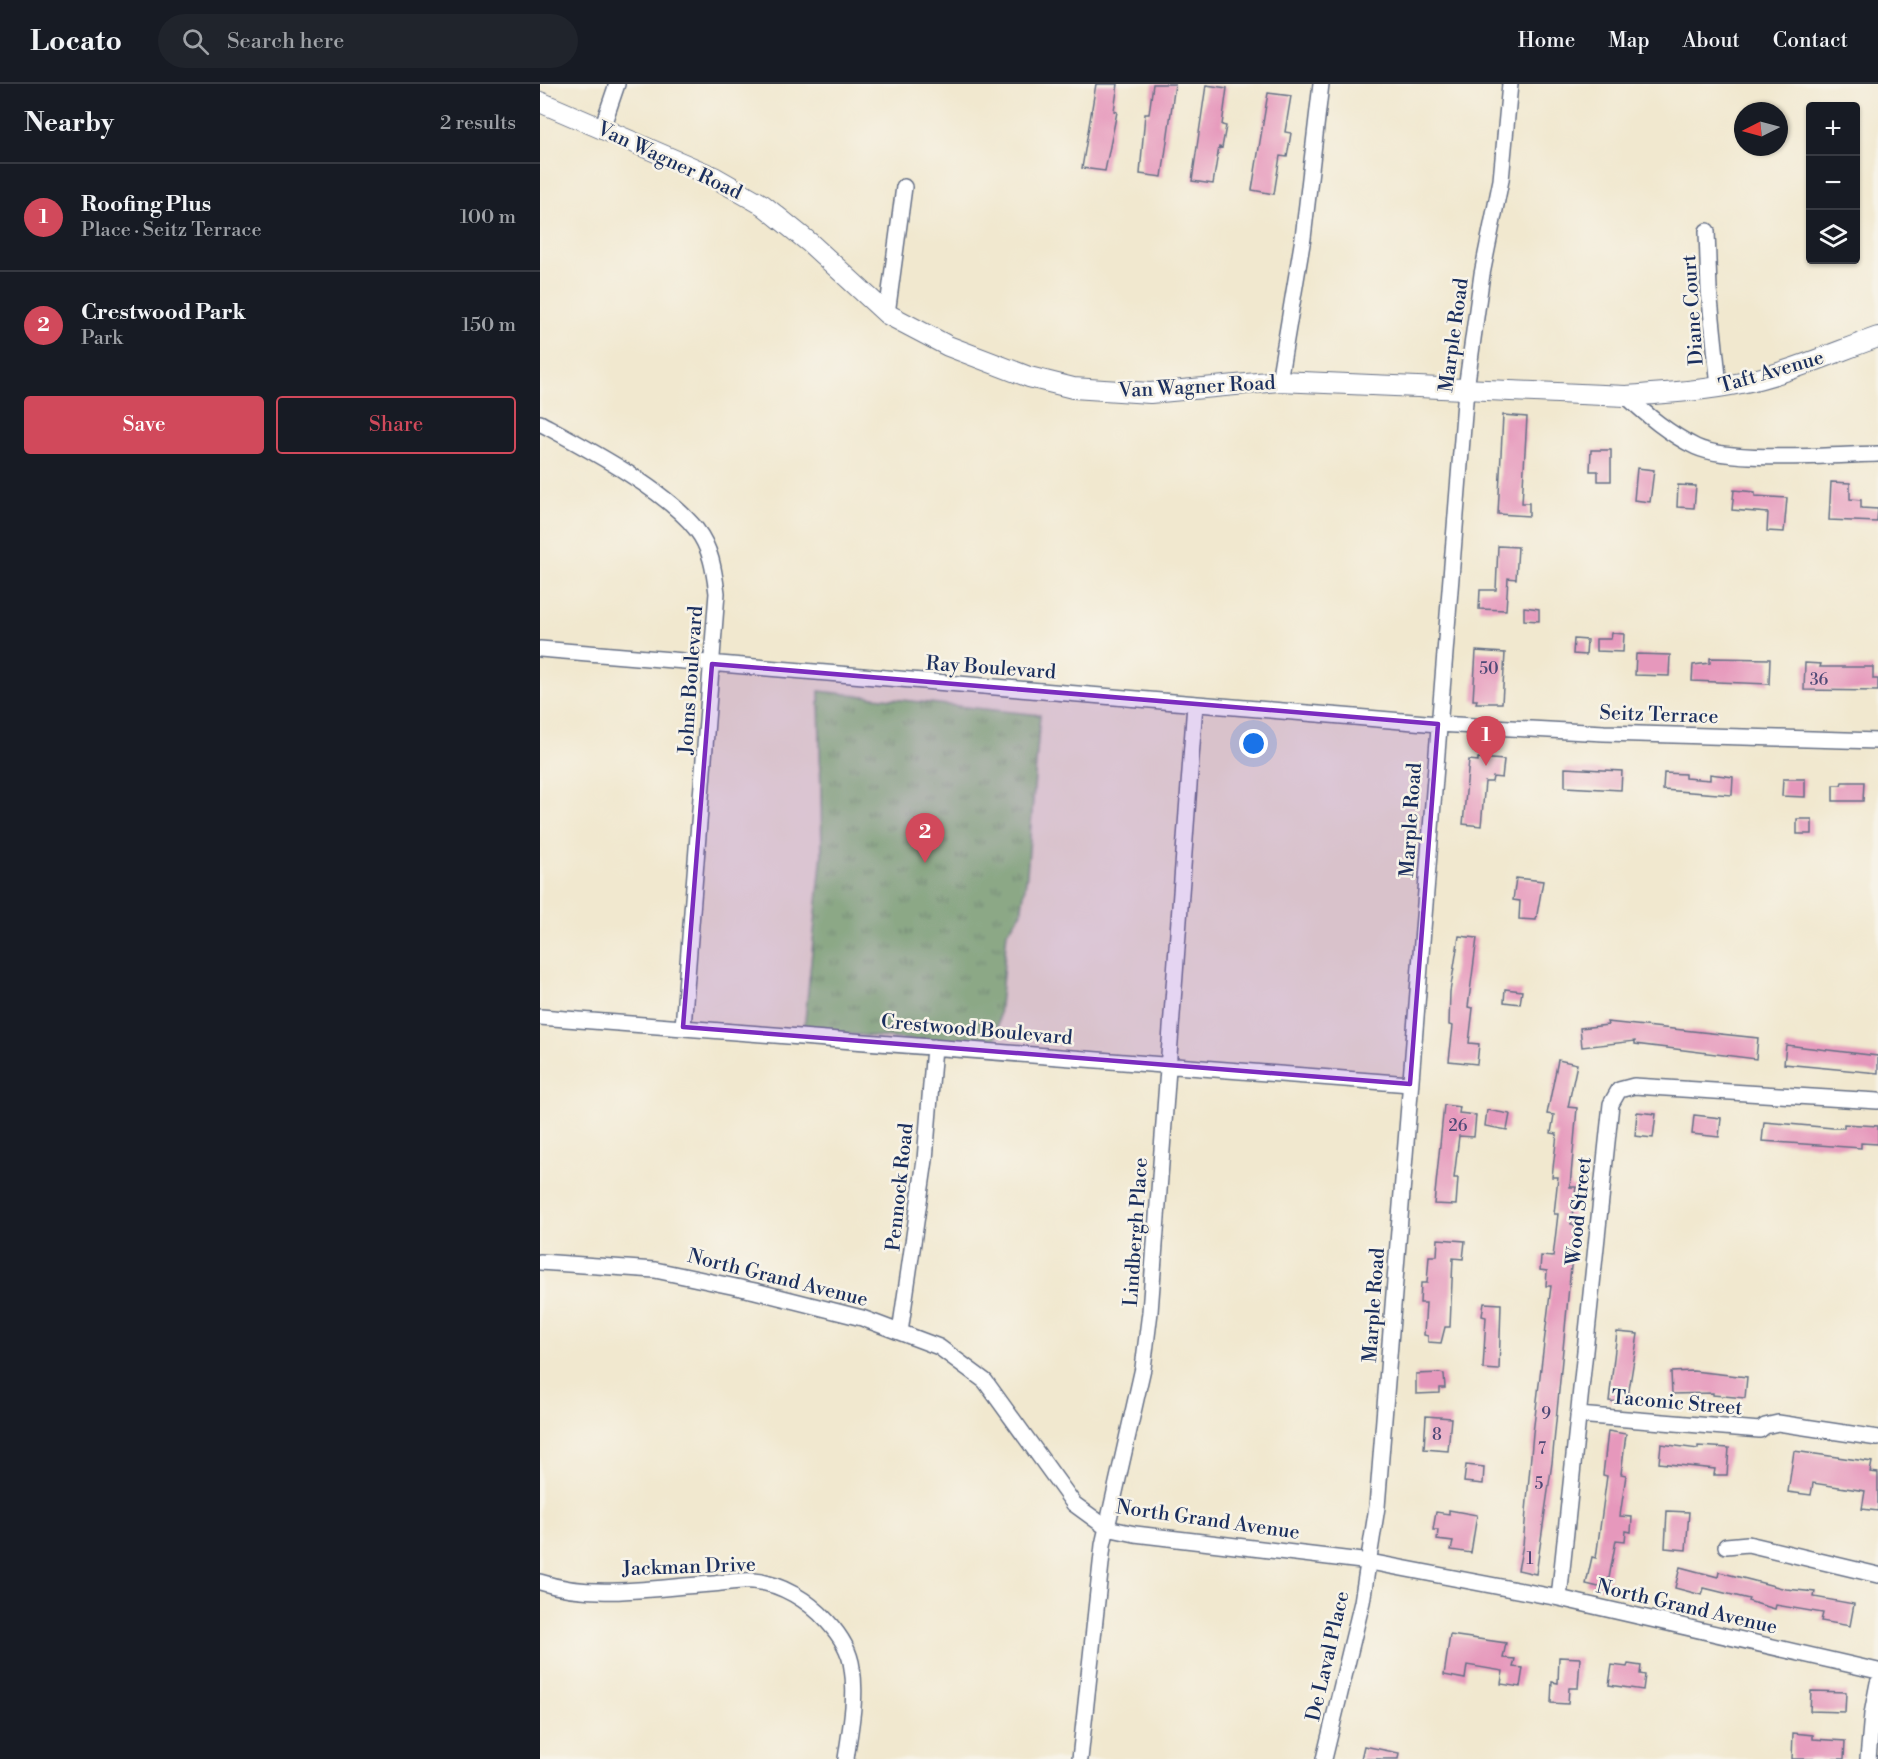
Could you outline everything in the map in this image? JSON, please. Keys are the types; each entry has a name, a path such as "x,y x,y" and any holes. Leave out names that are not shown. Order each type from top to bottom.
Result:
{"street":[{"path":"602,128 617,84"},
{"path":"1279,381 1303,238 1321,84"},
{"name":"Marple Road","path":"1370,1562 1385,1437 1410,1084 1466,389 1482,274 1501,180 1510,84"},
{"name":"Van Wagner Road","path":"540,102 714,177 763,205 810,243 887,314 948,346 1029,377 1073,388 1150,393 1279,381 1626,396"},
{"path":"887,314 904,187"},
{"name":"Diane Court","path":"1707,231 1709,290 1719,386"},
{"name":"Taft Avenue","path":"1626,396 1743,383 1799,366 1878,336"},
{"path":"1626,396 1658,424 1698,448 1737,455 1878,454"},
{"name":"Johns Boulevard","path":"540,423 597,454 661,497 696,529 713,563 716,583 712,664 683,1027"},
{"name":"Ray Boulevard","path":"540,650 1438,724"},
{"name":"Lindbergh Place","path":"1080,1759 1107,1528 1143,1368 1195,704"},
{"name":"Seitz Terrace","path":"1438,724 1604,733 1878,741"},
{"name":"Crestwood Boulevard","path":"540,1017 1410,1084"},
{"name":"Pennock Road","path":"900,1332 925,1160 934,1047"},
{"name":"Wood Street","path":"1559,1598 1611,1104 1619,1090 1634,1086 1878,1101"},
{"name":"North Grand Avenue","path":"540,1262 655,1269 755,1290 862,1318 939,1347 985,1381 1074,1504 1107,1528 1135,1534 1370,1562 1559,1598 1878,1671"},
{"name":"Taconic Street","path":"1578,1415 1760,1430 1765,1426 1778,1423 1878,1438"},
{"path":"1726,1546 1748,1544 1878,1575"},
{"name":"De Laval Place","path":"1324,1759 1370,1562"},
{"name":"Jackman Drive","path":"540,1582 576,1589 610,1590 753,1581 795,1595 818,1611 834,1629 848,1651 852,1669 853,1702 846,1759"},
{"path":"1868,1759 1872,1714 1878,1683"}],"highlighted area":[{"path":"712,664 1438,724 1410,1084 683,1027"}],"green space":[{"path":"819,691 1040,715 1027,874 1021,914 1007,932 996,1048 804,1030 822,853"}],"building":[{"path":"1096,84 1118,84 1114,111 1117,112 1105,171 1082,168"},
{"path":"1153,84 1175,84 1162,177 1140,174 1145,114 1149,114"},
{"path":"1206,85 1227,88 1222,125 1226,126 1222,148 1219,147 1213,184 1192,181"},
{"path":"1268,93 1291,96 1285,132 1291,133 1287,157 1280,156 1274,194 1252,190"},
{"path":"1503,415 1527,417 1522,503 1529,503 1529,516 1498,514"},
{"path":"1591,450 1611,450 1611,481 1598,481 1598,471 1590,471"},
{"path":"1637,468 1654,470 1650,502 1634,500"},
{"path":"1831,482 1850,483 1850,499 1861,500 1861,508 1878,509 1877,522 1829,520"},
{"path":"1678,485 1696,486 1694,508 1677,507"},
{"path":"1734,490 1755,492 1755,496 1787,498 1784,532 1767,531 1768,513 1732,510"},
{"path":"1498,546 1518,547 1516,579 1508,578 1506,610 1479,609 1480,590 1496,590"},
{"path":"1524,607 1539,609 1539,621 1524,620"},
{"path":"1612,633 1624,634 1623,652 1596,651 1596,639 1611,639"},
{"path":"1574,639 1587,640 1586,655 1573,654"},
{"path":"1476,651 1505,653 1502,703 1476,703 1477,700 1473,700"},
{"path":"1636,654 1670,655 1669,676 1635,675"},
{"path":"1710,658 1770,659 1769,684 1692,681 1693,665 1710,663"},
{"path":"1805,663 1821,664 1820,667 1873,667 1873,679 1878,679 1878,691 1804,690"},
{"path":"1478,758 1504,760 1502,778 1493,777 1492,782 1485,782 1481,826 1463,824 1469,760 1478,761"},
{"path":"1565,768 1622,771 1621,790 1565,787"},
{"path":"1664,773 1685,774 1685,778 1710,780 1710,774 1733,777 1732,795 1663,790"},
{"path":"1783,779 1805,779 1805,797 1782,796"},
{"path":"1842,782 1864,782 1863,801 1833,801 1833,785 1841,785"},
{"path":"1797,819 1812,819 1812,834 1797,834"},
{"path":"1516,878 1543,881 1536,920 1519,919 1520,901 1513,900"},
{"path":"1459,936 1477,938 1468,1007 1473,1008 1469,1043 1479,1044 1477,1064 1449,1061 1453,1026 1449,1025 1450,992"},
{"path":"1505,989 1522,991 1520,1004 1504,1002"},
{"path":"1607,1022 1758,1038 1756,1059 1635,1044 1635,1041 1582,1047 1580,1028 1608,1025"},
{"path":"1786,1045 1878,1056 1878,1073 1784,1064"},
{"path":"1558,1060 1577,1064 1568,1107 1577,1108 1570,1187 1576,1187 1571,1224 1575,1225 1552,1463 1536,1574 1518,1570 1523,1545 1533,1433 1551,1286 1546,1286 1547,1271 1540,1270 1541,1256 1553,1257 1558,1214 1554,1214 1558,1177 1552,1177 1557,1134 1551,1133 1554,1115 1547,1114"},
{"path":"1444,1105 1460,1107 1459,1113 1476,1115 1474,1137 1459,1136 1454,1178 1458,1178 1456,1205 1434,1204"},
{"path":"1487,1110 1510,1114 1507,1130 1485,1126"},
{"path":"1637,1112 1656,1114 1653,1138 1635,1136"},
{"path":"1694,1115 1721,1118 1719,1137 1692,1134"},
{"path":"1764,1122 1833,1128 1844,1128 1844,1124 1878,1126 1878,1144 1861,1143 1861,1148 1762,1141"},
{"path":"1438,1239 1465,1241 1463,1259 1453,1258 1450,1327 1445,1327 1441,1343 1428,1342 1428,1336 1424,1335 1426,1303 1420,1303 1421,1283 1427,1283 1429,1256 1437,1256"},
{"path":"1484,1303 1501,1304 1499,1370 1483,1369 1486,1317 1482,1316"},
{"path":"1617,1332 1638,1334 1627,1403 1609,1401"},
{"path":"1693,1371 1747,1377 1745,1398 1713,1395 1713,1393 1672,1394 1671,1372"},
{"path":"1416,1374 1444,1374 1445,1388 1440,1388 1440,1393 1416,1394"},
{"path":"1426,1416 1451,1418 1448,1451 1424,1449"},
{"path":"1608,1431 1626,1434 1621,1474 1626,1475 1620,1516 1632,1517 1631,1532 1626,1531 1625,1541 1616,1540 1607,1589 1586,1584 1592,1557 1596,1558 1607,1476 1603,1475"},
{"path":"1661,1444 1698,1449 1698,1446 1729,1448 1727,1475 1714,1475 1715,1469 1659,1463"},
{"path":"1794,1451 1872,1462 1870,1472 1878,1473 1878,1511 1862,1509 1865,1491 1813,1483 1811,1495 1788,1492"},
{"path":"1466,1465 1484,1467 1483,1484 1464,1482"},
{"path":"1449,1510 1477,1515 1471,1553 1451,1550 1453,1542 1437,1540 1438,1530 1433,1530 1436,1512 1449,1514"},
{"path":"1667,1511 1689,1512 1686,1550 1665,1548"},
{"path":"1680,1567 1718,1577 1719,1572 1786,1589 1815,1592 1814,1597 1854,1604 1850,1626 1821,1621 1823,1613 1776,1605 1775,1609 1748,1601 1749,1599 1704,1588 1702,1595 1675,1588"},
{"path":"1450,1635 1506,1643 1503,1658 1515,1659 1513,1667 1523,1668 1520,1687 1501,1684 1503,1671 1467,1665 1465,1679 1444,1675"},
{"path":"1559,1657 1580,1658 1578,1688 1569,1688 1568,1704 1551,1703 1552,1682 1558,1683"},
{"path":"1628,1664 1641,1666 1640,1674 1645,1675 1643,1690 1609,1685 1612,1665 1627,1667"},
{"path":"1811,1691 1846,1692 1845,1712 1810,1711"},
{"path":"1793,1733 1813,1735 1813,1739 1845,1741 1844,1759 1792,1759"},
{"path":"1364,1746 1399,1753 1398,1759 1361,1759"}],"place":[{"name":"Roofing Plus","path":"1486,766"},
{"name":"Crestwood Park","path":"925,863"}]}
